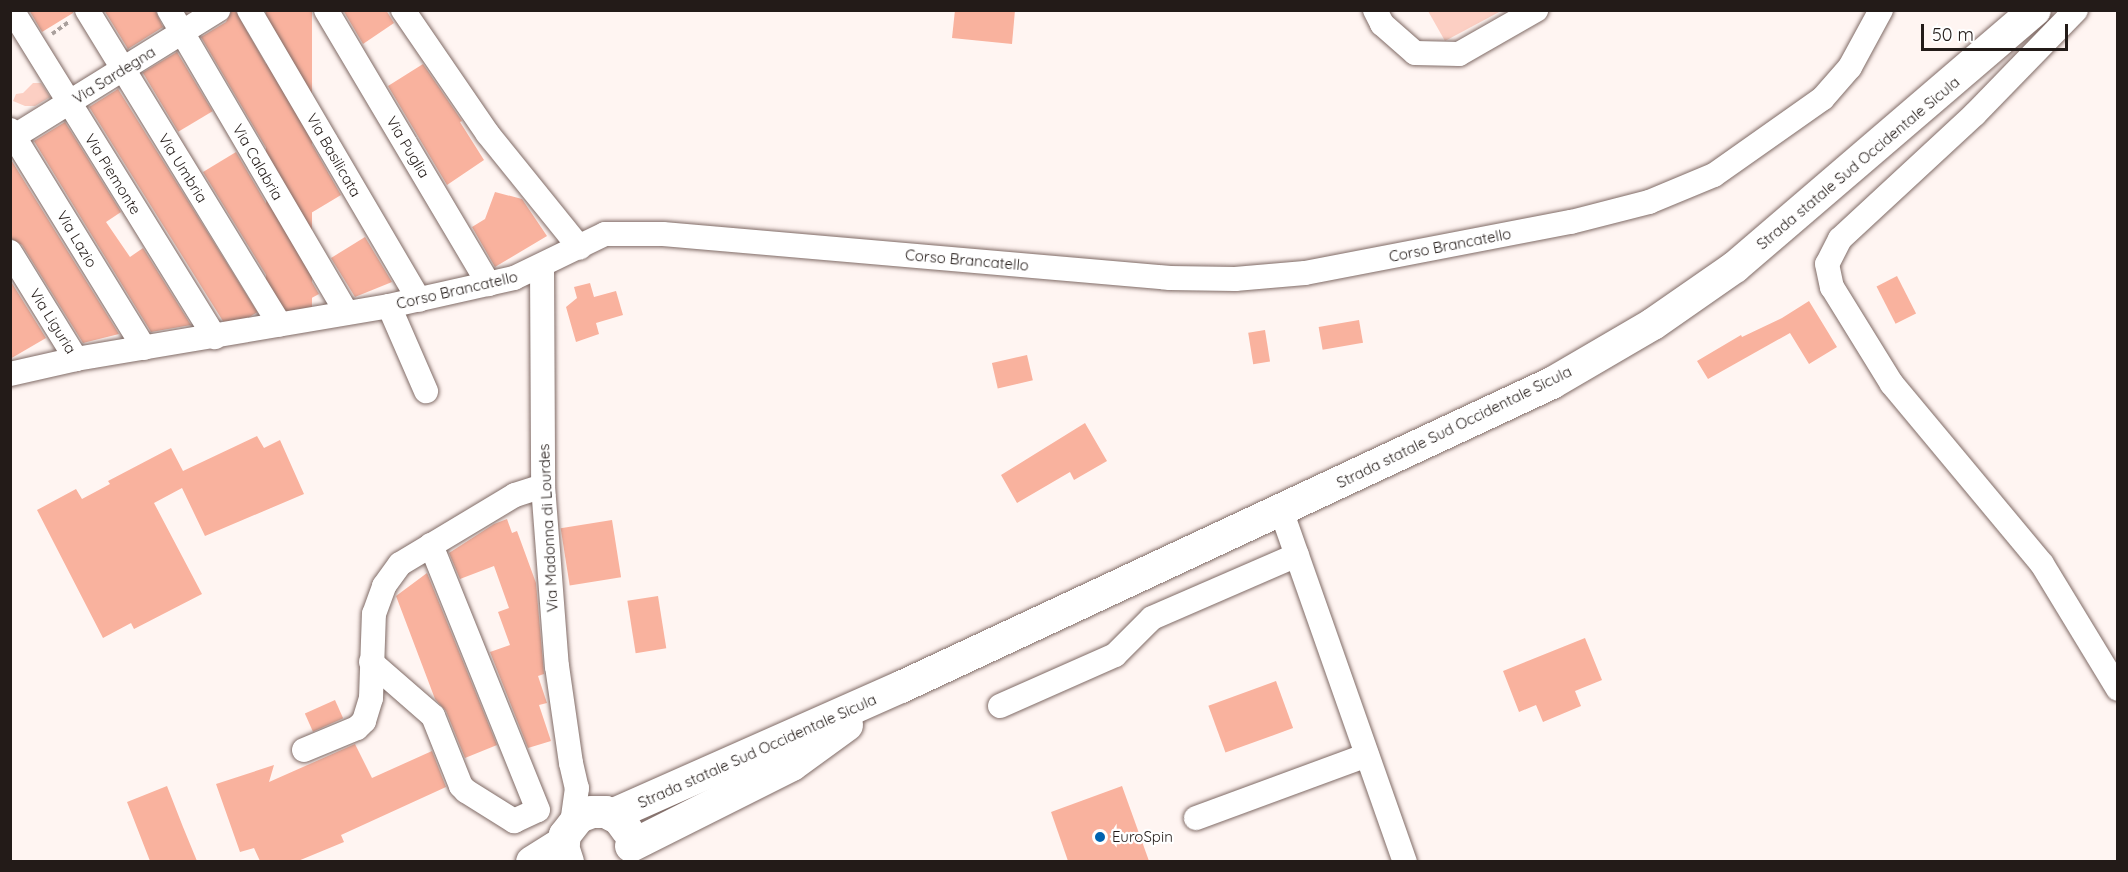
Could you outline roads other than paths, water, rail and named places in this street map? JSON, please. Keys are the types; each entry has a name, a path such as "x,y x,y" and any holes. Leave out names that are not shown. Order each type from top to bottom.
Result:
{"main road":[{"name":"Strada statale Sud Occidentale Sicula","path":"532,861 583,830 901,687 1551,383 1653,324 1736,267 2035,10"},
{"name":"Strada statale Sud Occidentale Sicula","path":"583,830 624,824 629,856 792,765 901,687"}],"street":[{"name":"Via Piemonte","path":"12,10 215,337"},
{"name":"Via Umbria","path":"87,10 280,325"},
{"name":"Via Calabria","path":"169,10 347,313"},
{"name":"Via Sardegna","path":"12,135 218,10"},
{"name":"Via Basilicata","path":"249,10 419,300"},
{"name":"Via Puglia","path":"326,10 489,284"},
{"path":"403,10 488,134 580,248"},
{"path":"1375,10 1382,24 1415,53 1459,54 1536,10"},
{"path":"2076,10 1975,114 1840,239 1827,264 1832,287 1892,384 2042,564 2118,689"},
{"name":"Corso Brancatello","path":"10,374 76,359 389,306 489,284 514,278 542,266 605,234 663,234 1170,278 1235,279 1305,273 1571,222 1649,202 1714,175 1823,98 1850,67 1877,17"},
{"name":"Via Lazio","path":"12,135 144,348"},
{"name":"Via Liguria","path":"10,252 76,359"},
{"name":"Via Madonna di Lourdes","path":"542,266 543,486 558,666 583,830"},
{"path":"389,306 426,391"},
{"path":"304,750 357,728 364,721 371,698 374,614 384,586 400,564 515,495 543,486"},
{"path":"1281,510 1405,861"},
{"path":"371,662 433,716 460,786 514,820 537,810 431,545"},
{"path":"1000,705 1115,655 1152,618 1297,555"},
{"path":"1196,818 1367,755"}],"place":[{"name":"EuroSpin","path":"1100,837"}]}
